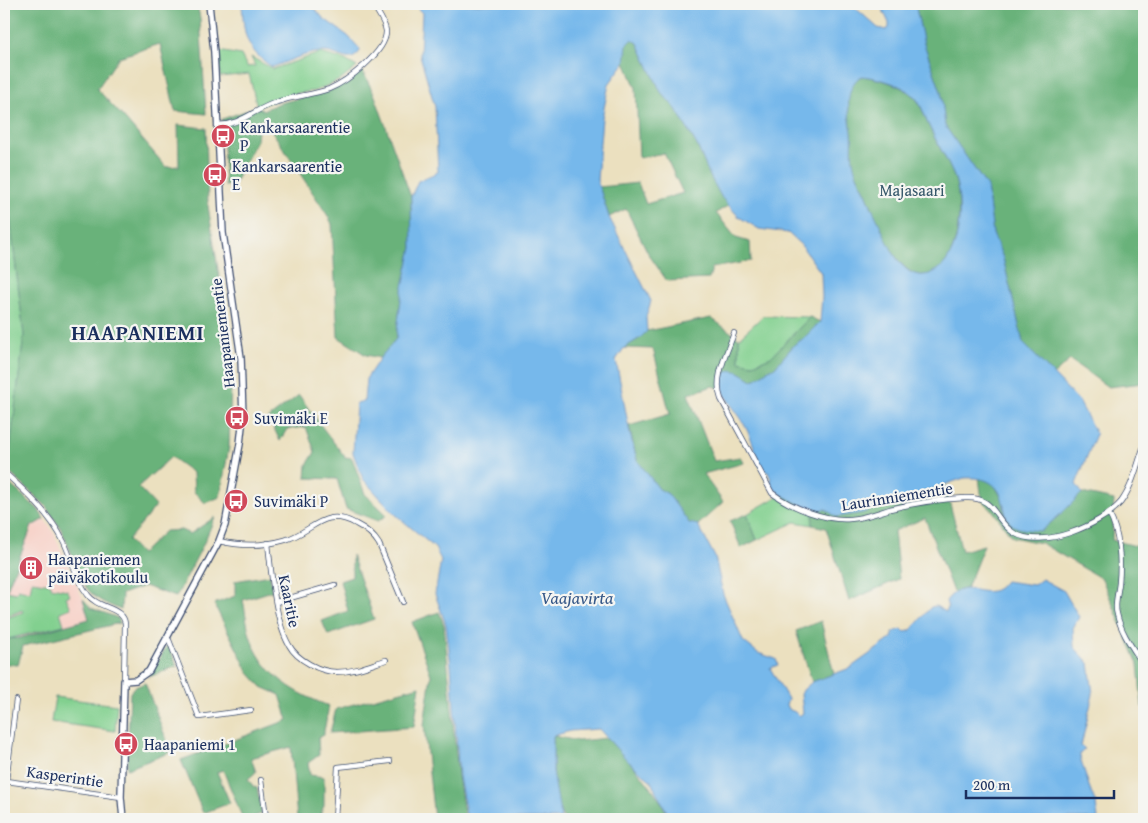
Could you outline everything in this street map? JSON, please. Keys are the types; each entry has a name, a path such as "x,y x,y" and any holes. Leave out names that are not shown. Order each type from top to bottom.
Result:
{"street":[{"name":"Haapaniementie","path":"124,681 136,680 145,675 219,541 225,525 240,444 243,417 243,386 234,303 223,233 214,52 209,4"},
{"path":"217,126 240,122 263,107 278,101 329,89 344,81 379,51 385,39 385,28 373,4"},
{"name":"Laurinniementie","path":"734,333 718,382 718,392 770,490 782,499 824,517 849,520 930,501 976,498 985,500 1012,532 1030,538 1047,538 1083,527 1109,514 1126,493 1144,446"},
{"path":"4,472 41,507 57,529 87,595 96,603 117,611 123,617 125,630 120,796 123,819"},
{"path":"1109,514 1114,527 1119,561 1117,615 1124,632 1144,666"},
{"path":"219,541 240,544 286,540 322,520 335,516 344,518 367,530 374,536 402,602"},
{"name":"Kaaritie","path":"268,543 276,602 285,637 290,647 311,665 327,672 351,671 386,660"},
{"path":"276,602 335,585"},
{"path":"166,638 169,640 199,717 250,710"},
{"path":"5,781 16,700"},
{"path":"334,819 338,767 390,760"},
{"path":"261,780 266,817 262,819"},
{"name":"Kasperintie","path":"5,781 120,796"}],"shaded area":[{"path":"44,519 53,531 83,599 89,619 20,638 8,639 4,632 5,591 32,526"}],"green space":[{"path":"4,4 197,4 200,18 206,114 175,111 160,44 119,57 97,89 166,167 179,166 178,125 206,128 208,206 222,295 231,385 229,447 220,497 205,503 194,492 193,473 171,457 138,487 156,506 128,540 141,554 165,531 181,530 190,534 215,517 176,597 144,586 122,594 121,610 97,598 86,587 61,529 45,505 10,473 9,458 24,335 4,167"},
{"path":"915,4 1144,4 1144,383 1108,387 1070,360 1053,375 1023,343 1003,258 993,234 987,187 945,126 941,92 924,44"},
{"path":"632,39 638,43 661,92 676,109 697,145 722,198 729,205 716,213 736,238 750,242 751,261 712,268 709,279 667,281 649,255 626,209 609,217 599,187 638,183 646,204 683,193 664,153 639,158 636,88 625,62 627,44"},
{"path":"219,51 241,55 247,67 255,66 251,57 273,69 320,53 345,60 357,67 342,79 315,91 298,93 257,107 249,74 220,77"},
{"path":"362,70 375,96 411,197 412,248 402,291 396,339 380,358 366,355 338,337 332,224 266,122 262,119 259,120 257,140 234,184 225,186 222,119 257,107 263,110 280,103 329,91"},
{"name":"Majasaari","path":"863,76 895,85 907,91 915,98 955,179 959,219 953,249 938,270 926,275 915,274 905,268 897,258 882,231 854,168 848,101 852,85 856,79"},
{"path":"4,167 24,335 9,458 10,473 4,506"},
{"path":"763,316 810,317 771,357 753,364 739,362 739,338"},
{"path":"810,317 820,322 803,339 795,344 774,368 752,380 739,372 722,379 722,389 713,386 688,394 714,461 741,457 744,463 703,474 723,502 698,525 689,524 668,494 659,489 637,460 629,426 670,414 653,349 624,348 647,331 711,318 739,338 739,361 753,364 771,357"},
{"path":"299,395 345,457 352,458 365,494 387,515 378,521 346,509 337,479 306,478 307,465 315,452 306,427 287,429 280,441 269,418"},
{"path":"979,477 994,484 1003,500 1005,517 1041,531 1082,493 1114,500 1112,540 1144,548 1144,707 1142,707 1138,664 1102,579 1041,543 1012,537 993,511 982,501"},
{"path":"7,482 38,509 44,519 32,526 4,597 4,506"},
{"path":"945,484 962,551 984,545 967,588 953,592 925,518 894,531 899,579 849,601 826,528 812,525 814,509 825,509 837,517 862,513"},
{"path":"780,495 814,509 812,525 795,522 757,540 747,514"},
{"path":"747,514 757,540 741,548 730,521"},
{"path":"352,555 374,619 328,635 322,621 348,611 340,581 352,577"},
{"path":"270,575 272,591 243,600 252,641 265,664 283,682 305,696 329,706 324,735 318,738 319,755 308,763 310,775 324,777 324,805 319,819 297,819 291,747 251,758 256,772 248,779 257,788 262,813 250,819 243,819 223,770 217,772 230,803 203,813 181,760 288,720 280,695 262,687 249,673 214,604 235,596 235,581"},
{"path":"32,581 51,584 51,587 67,590 70,595 66,597 71,608 60,612 64,625 8,639 4,632 4,619 23,612 22,610 10,615 4,612 6,591 16,593 18,589 30,592"},
{"path":"83,599 91,608 118,618 120,623 23,646 18,665 4,664 4,632 8,639 20,638 89,619"},
{"path":"439,612 444,625 458,776 465,819 434,819 424,725 431,675 412,622"},
{"path":"821,621 834,674 812,682 796,631"},
{"path":"168,644 177,666 149,677"},
{"path":"145,683 171,752 127,769 130,693 133,688"},
{"path":"420,686 414,727 330,733 336,709"},
{"path":"55,697 117,705 115,731 51,722"},
{"path":"553,736 578,741 607,738 633,765 651,788 659,799 668,819 564,819 555,790"}],"water":[{"path":"242,4 311,4 323,18 348,36 360,51 352,58 344,58 325,52 312,53 272,67 256,54 251,47 245,33"},
{"name":"Vaajavirta","path":"417,4 851,4 878,28 886,30 889,28 889,23 880,4 915,4 924,44 941,92 945,126 987,187 993,234 1003,258 1023,343 1079,401 1096,434 1076,484 1082,493 1041,531 1027,530 1011,524 997,489 989,482 977,478 964,478 862,513 836,517 826,509 820,510 805,507 771,487 771,479 768,472 764,471 762,466 759,465 748,432 727,399 721,386 721,380 727,371 731,370 752,380 756,379 774,368 795,344 803,339 820,322 821,273 801,245 788,233 759,229 739,217 722,198 697,145 676,109 661,92 638,43 632,39 627,44 625,62 609,84 602,118 597,180 609,217 651,301 646,317 647,331 624,348 616,360 630,434 637,460 659,489 668,494 689,523 698,525 715,557 723,594 743,641 758,653 776,659 778,665 770,668 788,699 786,705 788,709 799,716 803,713 801,694 812,682 850,668 892,638 893,632 902,629 905,632 911,630 931,607 936,606 946,612 948,608 946,601 954,593 969,589 991,591 998,588 1005,581 1034,585 1042,579 1064,591 1079,617 1073,628 1074,647 1089,663 1093,694 1081,746 1085,749 1080,754 1080,757 1096,804 1098,819 668,819 667,812 650,780 628,761 599,729 570,731 553,736 553,772 561,819 467,819 459,777 446,625 435,594 441,560 435,548 395,514 363,479 353,453 356,403 364,401 366,379 396,339 402,291 412,248 411,197 418,181 438,172 435,107 420,55 422,13 418,9","holes":["861,76 896,84 916,98 954,176 959,200 958,229 955,244 950,256 942,266 932,273 914,274 907,270 895,256 855,170 849,95 855,81"]}],"place":[{"name":"Kankarsaarentie P","path":"223,136"},
{"name":"Kankarsaarentie E","path":"215,175"},
{"name":"Suvimäki E","path":"237,418"},
{"name":"Suvimäki P","path":"236,501"},
{"name":"Haapaniemen päiväkotikoulu","path":"31,568"},
{"name":"Haapaniemi 1","path":"126,744"}],"district":[{"name":"HAAPANIEMI","path":"138,332"}]}
